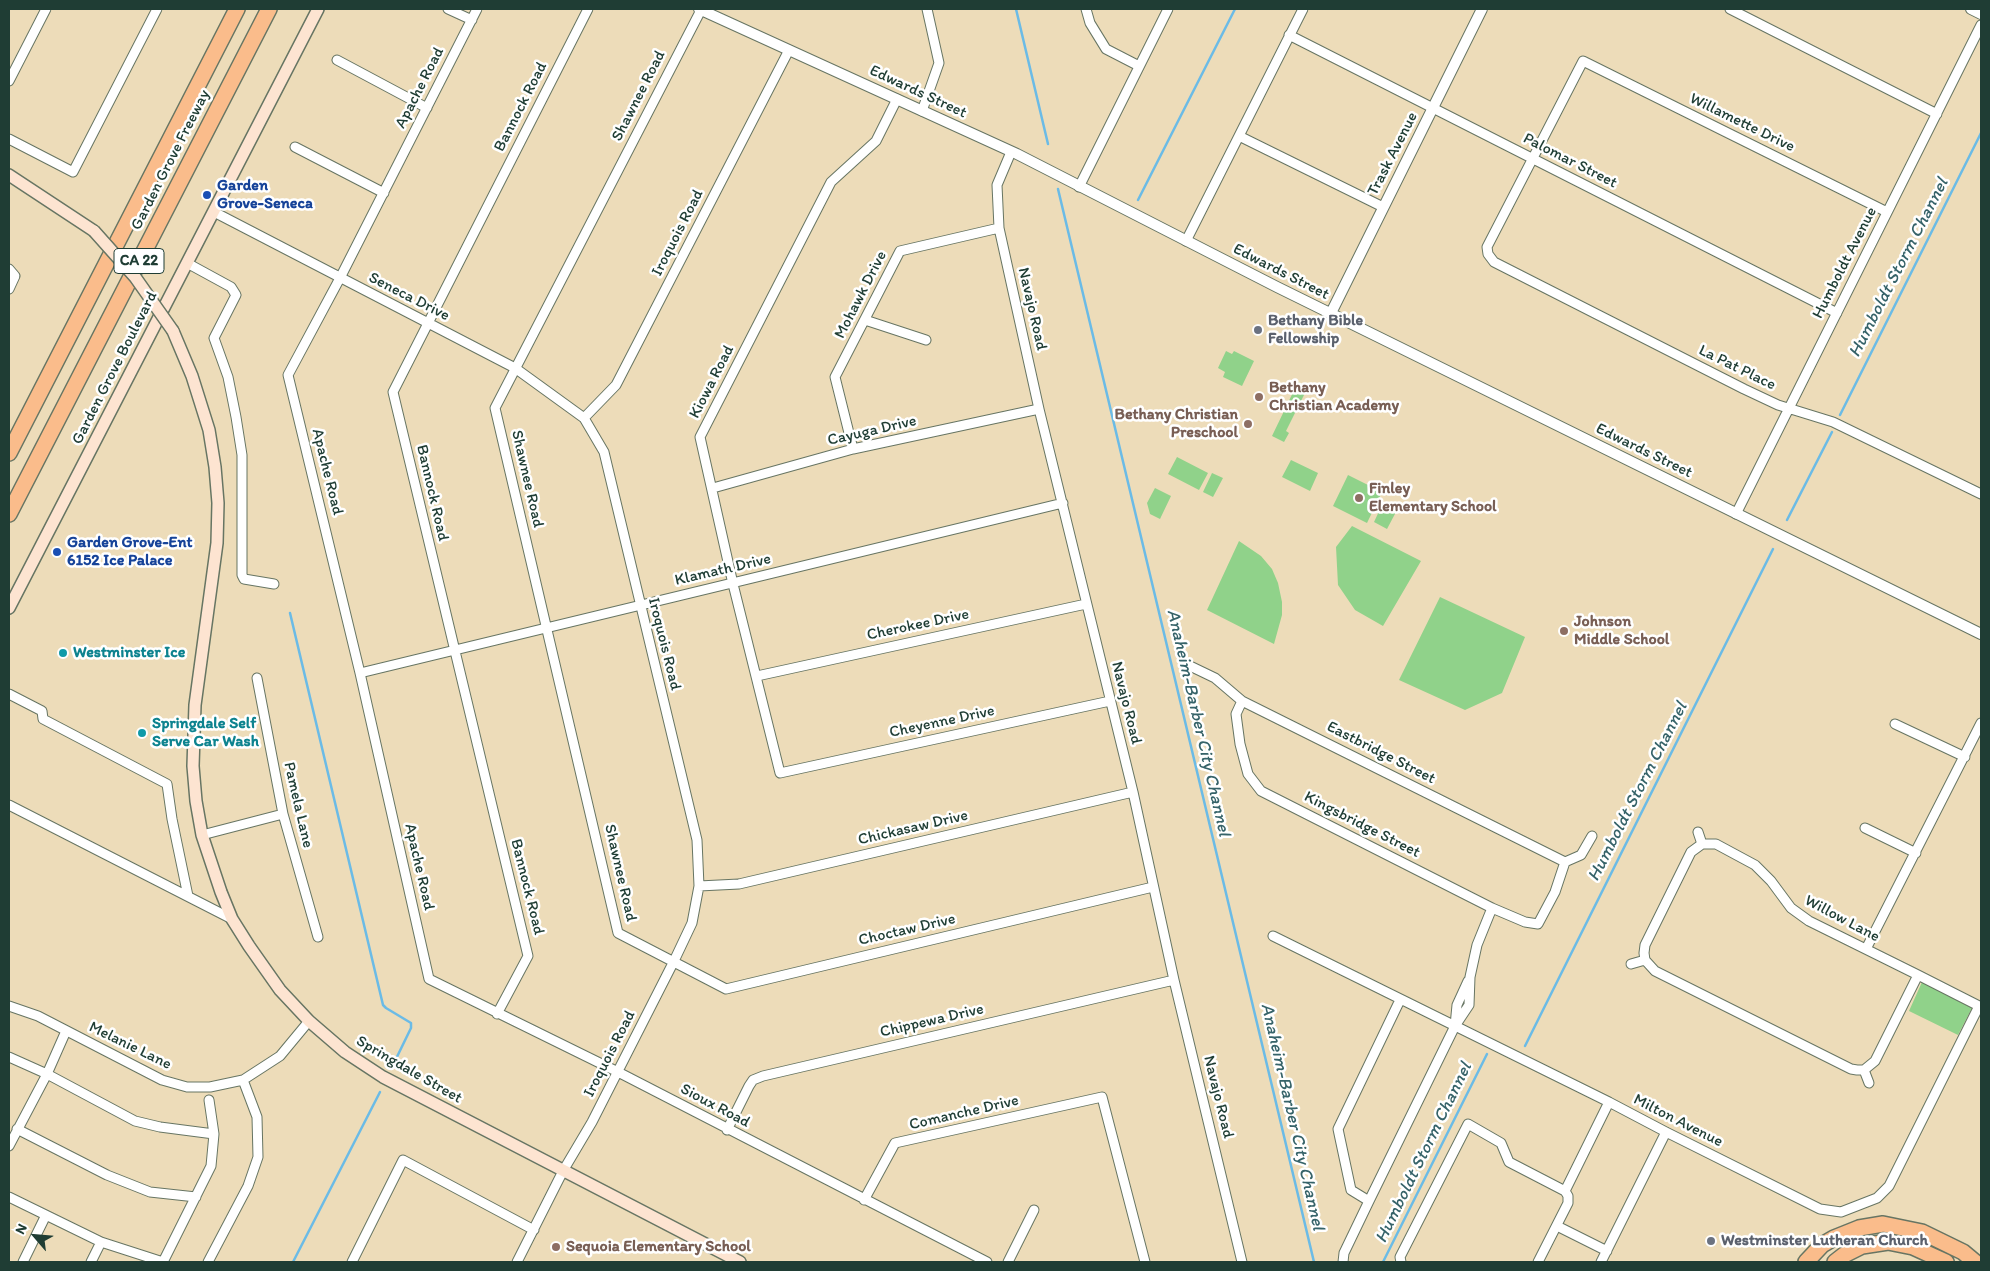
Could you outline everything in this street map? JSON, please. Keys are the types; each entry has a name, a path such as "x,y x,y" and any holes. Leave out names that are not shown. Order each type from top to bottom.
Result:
{"highway":[{"name":"Garden Grove Freeway","path":"9,453 237,9"},
{"name":"Garden Grove Freeway","path":"9,514 269,9"},
{"path":"1806,1262 1822,1245 1834,1238 1865,1226 1883,1224 1922,1232 1963,1252 1975,1262"},
{"path":"1835,1262 1862,1246 1888,1242 1912,1247 1946,1262"}],"main road":[{"name":"Garden Grove Boulevard","path":"9,608 318,9"},
{"name":"Springdale Street","path":"9,175 94,231 135,277 172,331 192,376 209,430 215,466 218,503 217,543 195,705 193,766 202,836 232,919 249,946 280,990 309,1021 345,1052 383,1077 740,1262"}],"street":[{"path":"9,81 46,9"},
{"path":"9,139 73,172 157,9"},
{"path":"448,9 472,20"},
{"name":"Apache Road","path":"429,979 360,673 288,375 340,278 477,9"},
{"name":"Bannock Road","path":"497,1014 528,956 393,392 588,9"},
{"name":"Edwards Street","path":"700,9 1011,152 1331,314 1981,634"},
{"name":"Shawnee Road","path":"674,961 618,933 496,408 700,9"},
{"path":"922,111 939,63 927,9"},
{"path":"1086,9 1090,22 1106,49 1139,66"},
{"path":"1079,186 1168,9"},
{"path":"1186,241 1303,9"},
{"name":"Trask Avenue","path":"1331,314 1482,9"},
{"path":"1730,9 1937,114"},
{"path":"1971,9 1981,14"},
{"name":"Humboldt Avenue","path":"1736,514 1981,25"},
{"name":"Palomar Street","path":"1290,35 1837,313"},
{"name":"Iroquois Road","path":"517,1262 564,1171 592,1122 674,961 692,923 699,886 697,840 639,605 604,452 584,418 616,385 789,50"},
{"path":"337,60 427,108"},
{"name":"Willamette Drive","path":"1533,158 1583,61 1887,212"},
{"name":"Kiowa Road","path":"780,773 733,584 713,488 700,437 832,182 876,141 898,99"},
{"path":"1239,136 1383,207"},
{"path":"295,147 384,192"},
{"name":"Navajo Road","path":"1011,152 997,185 999,228 1039,409 1133,792 1174,980 1242,1262"},
{"name":"La Pat Place","path":"1533,158 1487,247 1488,254 1494,262 1744,389 1790,408 1836,423 1981,494"},
{"name":"Seneca Drive","path":"214,212 515,368 584,418"},
{"name":"Mohawk Drive","path":"853,449 836,377 900,251 999,228"},
{"path":"187,263 231,287 236,295 214,338 228,377 242,455 242,575 244,579 274,584"},
{"path":"9,289 12,272"},
{"path":"865,320 926,340"},
{"name":"Cayuga Drive","path":"713,488 853,449 1039,409"},
{"name":"Klamath Drive","path":"360,673 1063,503"},
{"name":"Cherokee Drive","path":"757,676 1086,604"},
{"name":"Eastbridge Street","path":"1188,665 1215,678 1242,701 1565,862"},
{"name":"Pamela Lane","path":"257,678 283,814 318,938"},
{"path":"9,694 42,711 43,719 167,784 172,819 188,896"},
{"name":"Cheyenne Drive","path":"780,773 1110,701"},
{"name":"Kingsbridge Street","path":"1242,701 1236,714 1240,744 1248,774 1260,791 1492,908 1524,922 1538,924 1555,892 1565,862"},
{"path":"1866,950 1981,723"},
{"path":"1895,724 1965,757"},
{"name":"Chickasaw Drive","path":"699,886 739,884 1133,792"},
{"path":"9,805 232,919"},
{"path":"202,836 283,814"},
{"path":"1865,828 1916,853"},
{"path":"1698,832 1702,844 1691,852 1645,945 1645,960 1655,971 1851,1069 1864,1070 1875,1061 1918,975"},
{"path":"1565,862 1581,855 1592,836"},
{"name":"Willow Lane","path":"1702,844 1716,844 1745,859 1763,872 1791,908 1809,921 1980,1006"},
{"name":"Choctaw Drive","path":"674,961 726,989 1153,887"},
{"path":"1343,1262 1344,1253 1369,1201 1455,1026 1469,1005 1470,977 1477,945 1492,908"},
{"name":"Milton Avenue","path":"1273,936 1820,1208 1841,1212 1877,1198 1888,1186 1980,1006"},
{"path":"1631,964 1645,960"},
{"name":"Sioux Road","path":"429,979 618,1072 727,1130 987,1262"},
{"name":"Chippewa Drive","path":"727,1130 749,1086 754,1080 763,1076 1174,980"},
{"path":"1369,1201 1351,1190 1338,1130 1400,1000"},
{"name":"Melanie Lane","path":"9,1006 38,1016 162,1080 187,1087 210,1087 243,1080 280,1056 309,1021"},
{"path":"9,1146 47,1074 66,1031"},
{"path":"9,1056 135,1121 160,1128 214,1134"},
{"path":"1864,1070 1869,1083"},
{"path":"208,1262 248,1186 258,1157 257,1117 243,1080"},
{"name":"Comanche Drive","path":"864,1200 895,1144 1102,1097 1145,1262"},
{"path":"9,1196 101,1242 163,1262 212,1166 214,1134 209,1100"},
{"path":"1565,1191 1609,1102"},
{"path":"1401,1262 1400,1257 1468,1124 1501,1143 1509,1162 1565,1191 1568,1196 1568,1203 1538,1262"},
{"path":"17,1129 107,1175 150,1192 196,1197"},
{"path":"1601,1262 1666,1132"},
{"path":"352,1262 403,1160 534,1230"},
{"path":"1008,1262 1034,1210"},
{"path":"23,1262 46,1215"},
{"path":"1557,1226 1607,1251"},
{"path":"91,1262 101,1242"}],"green space":[{"path":"1226,351 1232,354 1234,351 1254,361 1242,386 1223,377 1225,372 1218,368"},
{"path":"1298,382 1308,387 1286,431 1289,433 1284,442 1272,436"},
{"path":"1177,457 1208,473 1199,490 1168,474"},
{"path":"1291,460 1318,473 1310,491 1282,477"},
{"path":"1212,473 1223,478 1213,497 1203,492"},
{"path":"1348,475 1382,492 1367,523 1333,506"},
{"path":"1155,488 1171,496 1160,519 1150,514 1147,503"},
{"path":"1382,505 1396,512 1387,529 1374,522"},
{"path":"1352,526 1421,561 1383,626 1355,610 1338,585 1336,547"},
{"path":"1239,541 1261,556 1272,569 1278,583 1282,602 1282,615 1274,644 1207,610"},
{"path":"1440,597 1525,637 1502,693 1465,710 1399,680"},
{"path":"1922,982 1972,1008 1958,1035 1909,1011"}],"waterway":[{"name":"Anaheim-Barber City Channel","path":"1016,9 1048,144"},
{"path":"1138,200 1235,9"},
{"name":"Humboldt Storm Channel","path":"1840,415 1981,133"},
{"name":"Anaheim-Barber City Channel","path":"1058,189 1314,1262"},
{"path":"1787,520 1832,432"},
{"name":"Humboldt Storm Channel","path":"1525,1046 1773,549"},
{"path":"290,613 383,1005 411,1023 411,1028 393,1065"},
{"name":"Humboldt Storm Channel","path":"1383,1262 1487,1054"},
{"path":"293,1262 380,1092"}],"place":[{"name":"Garden Grove-Seneca","path":"207,195"},
{"name":"Bethany Bible Fellowship","path":"1258,330"},
{"name":"Bethany Christian Academy","path":"1259,397"},
{"name":"Bethany Christian Preschool","path":"1248,424"},
{"name":"Finley Elementary School","path":"1359,498"},
{"name":"Garden Grove-Ent 6152 Ice Palace","path":"57,552"},
{"name":"Johnson Middle School","path":"1564,631"},
{"name":"Westminster Ice","path":"63,653"},
{"name":"Springdale Self Serve Car Wash","path":"142,733"},
{"name":"Westminster Lutheran Church","path":"1711,1241"},
{"name":"Sequoia Elementary School","path":"556,1247"}]}
